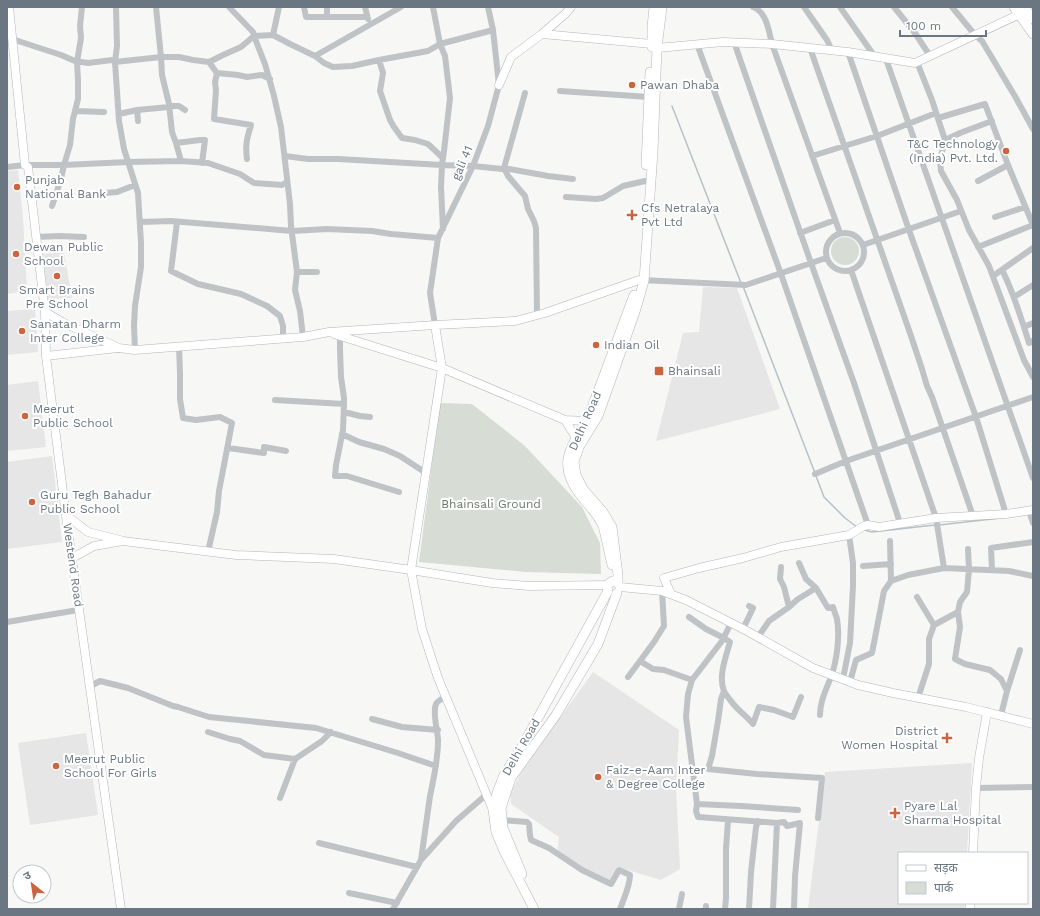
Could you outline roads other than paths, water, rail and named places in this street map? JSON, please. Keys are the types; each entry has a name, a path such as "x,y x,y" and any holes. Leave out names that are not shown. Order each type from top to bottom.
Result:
{"main road":[{"path":"642,280 653,152 655,46 652,27 654,7"},
{"path":"642,280 649,97 655,46 662,7"},
{"path":"1020,10 1033,19"},
{"path":"1020,10 1033,34"},
{"name":"Delhi Road","path":"534,909 504,851 496,832 497,794 504,775 523,745 614,587 618,575 612,527 603,512 583,489 576,476 574,462 579,447 579,440 590,423 642,280"},
{"path":"540,909 509,844 497,809 511,778 556,715 598,644 614,587"}],"street":[{"name":"Westend Road","path":"9,7 9,39 25,165 28,167 45,312 46,356 78,610 121,909"},
{"path":"52,206 62,179 78,99 77,62 81,38 80,26 82,7"},
{"path":"116,7 117,46 115,62 119,114 124,149 138,193 140,222 141,267 135,306 135,350"},
{"path":"156,7 162,75 169,107 172,132 181,161"},
{"path":"229,7 253,32 270,79 281,127 297,272 295,290 300,311 303,337"},
{"path":"273,35 279,7"},
{"path":"304,7 306,17 367,17"},
{"path":"327,7 327,17"},
{"path":"365,7 369,25"},
{"path":"315,56 401,7"},
{"path":"433,7 440,44 445,56 450,98 442,166 441,187 443,230"},
{"name":"gali 41","path":"435,325 430,293 438,238 473,166 488,126 499,85 493,30 488,7"},
{"path":"499,85 511,57 566,14 571,7"},
{"path":"753,7 759,10 767,23 772,44 840,233"},
{"path":"804,7 827,40 832,51"},
{"path":"840,7 875,57"},
{"path":"894,7 915,33 930,56"},
{"path":"952,7 975,35 982,41 1033,129"},
{"path":"542,34 655,46 734,42 772,44 848,52 915,63 975,35 1020,10"},
{"path":"9,39 61,55 77,62 88,63 112,60 115,62 161,57 179,57 209,62 222,54 241,47 254,36 273,35 315,56 333,67 352,66 428,51 440,44 493,30"},
{"path":"734,42 800,233 854,382 900,523"},
{"path":"697,44 781,274 846,461 866,526"},
{"path":"810,48 973,516"},
{"path":"848,52 876,136 976,417 1006,514"},
{"path":"886,58 1033,478"},
{"path":"380,60 384,73 380,91 388,115 394,127 402,138 428,144 443,158"},
{"path":"209,62 217,73 215,82 216,90 214,119 251,125 245,149 246,159"},
{"path":"918,62 945,140 940,160 941,171 957,200 969,230 989,266 1024,360 1033,377"},
{"path":"217,73 247,77 262,75 270,79"},
{"path":"560,91 649,97"},
{"path":"525,93 504,168 508,176 525,196 528,209 536,228 536,315"},
{"path":"812,156 876,136 908,124 985,104 1033,226 978,247"},
{"path":"119,114 137,110 179,106 185,110"},
{"path":"137,110 138,121"},
{"path":"75,111 104,112"},
{"path":"945,140 992,121"},
{"path":"176,143 205,140 202,163"},
{"path":"285,156 308,159 338,159 442,166 473,166 502,170 504,168 573,179"},
{"path":"7,168 25,165 64,166 128,162 181,161 208,163 240,174 254,183 282,185 287,182"},
{"path":"978,181 1008,165"},
{"path":"566,197 596,200 603,198 623,186 645,181"},
{"path":"92,194 118,192 135,185"},
{"path":"994,218 1025,207"},
{"path":"863,245 961,211"},
{"path":"800,233 835,220"},
{"path":"140,222 177,222 292,231 327,229 372,231 438,238"},
{"path":"177,222 171,271 198,284 241,294 267,306 280,316 283,326 283,338"},
{"path":"840,233 849,233 857,237 863,245 864,253 862,260 858,266 851,270 841,271 836,269 826,258 826,248 828,243 840,233"},
{"path":"36,237 84,237"},
{"path":"993,276 1033,248"},
{"path":"46,356 119,348 135,350 303,337 330,332 515,321 642,280 743,285 781,274 826,258"},
{"path":"851,270 936,518 944,568"},
{"path":"1002,270 1019,309 1029,343 1033,341"},
{"path":"297,272 317,272"},
{"path":"1014,297 1033,285"},
{"path":"45,312 62,322 119,348"},
{"path":"1024,327 1033,323"},
{"path":"435,325 442,368 411,570 422,629 438,678 487,794 497,809"},
{"path":"330,332 442,368 566,420 590,423"},
{"path":"340,336 344,412 335,476 347,476 399,492"},
{"path":"179,346 180,399 183,418 196,420 220,417 232,422 219,491 216,518 208,552"},
{"path":"815,474 846,461 1033,397"},
{"path":"275,400 344,404"},
{"path":"344,412 370,418"},
{"path":"566,420 579,440"},
{"path":"342,434 359,442 384,449 400,456 426,473"},
{"path":"228,448 264,453 264,447 286,452"},
{"path":"671,594 664,578 782,547 851,533 866,526 879,526 936,518 1006,514 1031,510 1033,523"},
{"path":"66,515 88,532 123,541 208,552 236,555 334,559 492,583 529,586 614,587 662,591 686,600 743,629 813,668 858,685 1001,715 1033,724"},
{"path":"847,681 853,586 851,533"},
{"path":"890,540 892,581"},
{"path":"72,558 94,546 123,541"},
{"path":"992,570 991,548 1033,542"},
{"path":"968,549 969,569 967,592 960,602 958,612 960,627 955,659 965,664 990,670 1001,679 1007,691"},
{"path":"799,563 806,579 816,588 828,608 833,607 837,619 836,653 832,675 820,706 820,715"},
{"path":"863,566 891,564"},
{"path":"781,567 780,579 784,587 788,607"},
{"path":"847,681 856,660 872,653 884,591 892,581 908,575 944,568 1009,571 1033,576"},
{"path":"758,637 768,621 816,588"},
{"path":"628,677 664,626 662,591"},
{"path":"917,597 934,625"},
{"path":"743,629 753,608 749,606"},
{"path":"7,622 78,610"},
{"path":"918,698 929,664 929,639 934,625 958,612"},
{"path":"689,618 706,630 730,642 722,676 724,691 721,699 712,756 708,769 822,778 818,818"},
{"path":"731,623 722,641 692,680 688,694 686,717 697,804 696,811 698,817 777,823 784,822 787,826 800,823 795,876 794,909"},
{"path":"1001,715 1020,650"},
{"path":"640,661 654,669 664,670 692,680"},
{"path":"90,687 100,681 128,688 173,706 209,717 316,728 436,766"},
{"path":"724,691 732,702 749,718 753,724 759,707 793,716 800,697"},
{"path":"421,860 436,766 438,730 435,706 446,697"},
{"path":"973,852 976,788 979,758 987,712"},
{"path":"372,719 402,728 438,730"},
{"path":"208,732 240,741 264,755 295,759"},
{"path":"280,798 295,759 322,741 331,732"},
{"path":"976,788 1033,787"},
{"path":"393,909 421,860 456,821 487,794"},
{"path":"697,804 798,810"},
{"path":"502,820 527,822 529,824 532,840 549,848 582,870 611,884 619,870 630,874 630,881 620,909"},
{"path":"724,909 726,898 726,849 728,820"},
{"path":"749,909 751,872 758,821"},
{"path":"772,909 777,823"},
{"path":"319,843 417,867"},
{"path":"349,892 397,903"},
{"path":"678,909 682,894"}],"waterway":[{"path":"672,106 741,283"},
{"path":"743,286 815,473"},
{"path":"816,476 824,497 845,518 857,527"},
{"path":"939,525 1001,518"},
{"path":"864,530 872,532 935,525"}],"place":[{"name":"Pawan Dhaba","path":"632,85"},
{"name":"T&C Technology (India) Pvt. Ltd.","path":"1006,151"},
{"name":"Punjab National Bank","path":"17,187"},
{"name":"Cfs Netralaya Pvt Ltd","path":"632,215"},
{"name":"Dewan Public School","path":"16,254"},
{"name":"Smart Brains Pre School","path":"57,276"},
{"name":"Sanatan Dharm Inter College","path":"22,331"},
{"name":"Indian Oil","path":"596,345"},
{"name":"Bhainsali","path":"659,371"},
{"name":"Meerut Public School","path":"25,416"},
{"name":"Guru Tegh Bahadur Public School","path":"32,502"},
{"name":"District Women Hospital","path":"947,738"},
{"name":"Meerut Public School For Girls","path":"56,766"},
{"name":"Faiz-e-Aam Inter & Degree College","path":"598,777"},
{"name":"Pyare Lal Sharma Hospital","path":"895,813"}],"park label":[{"name":"Bhainsali Ground","path":"491,504"}]}
